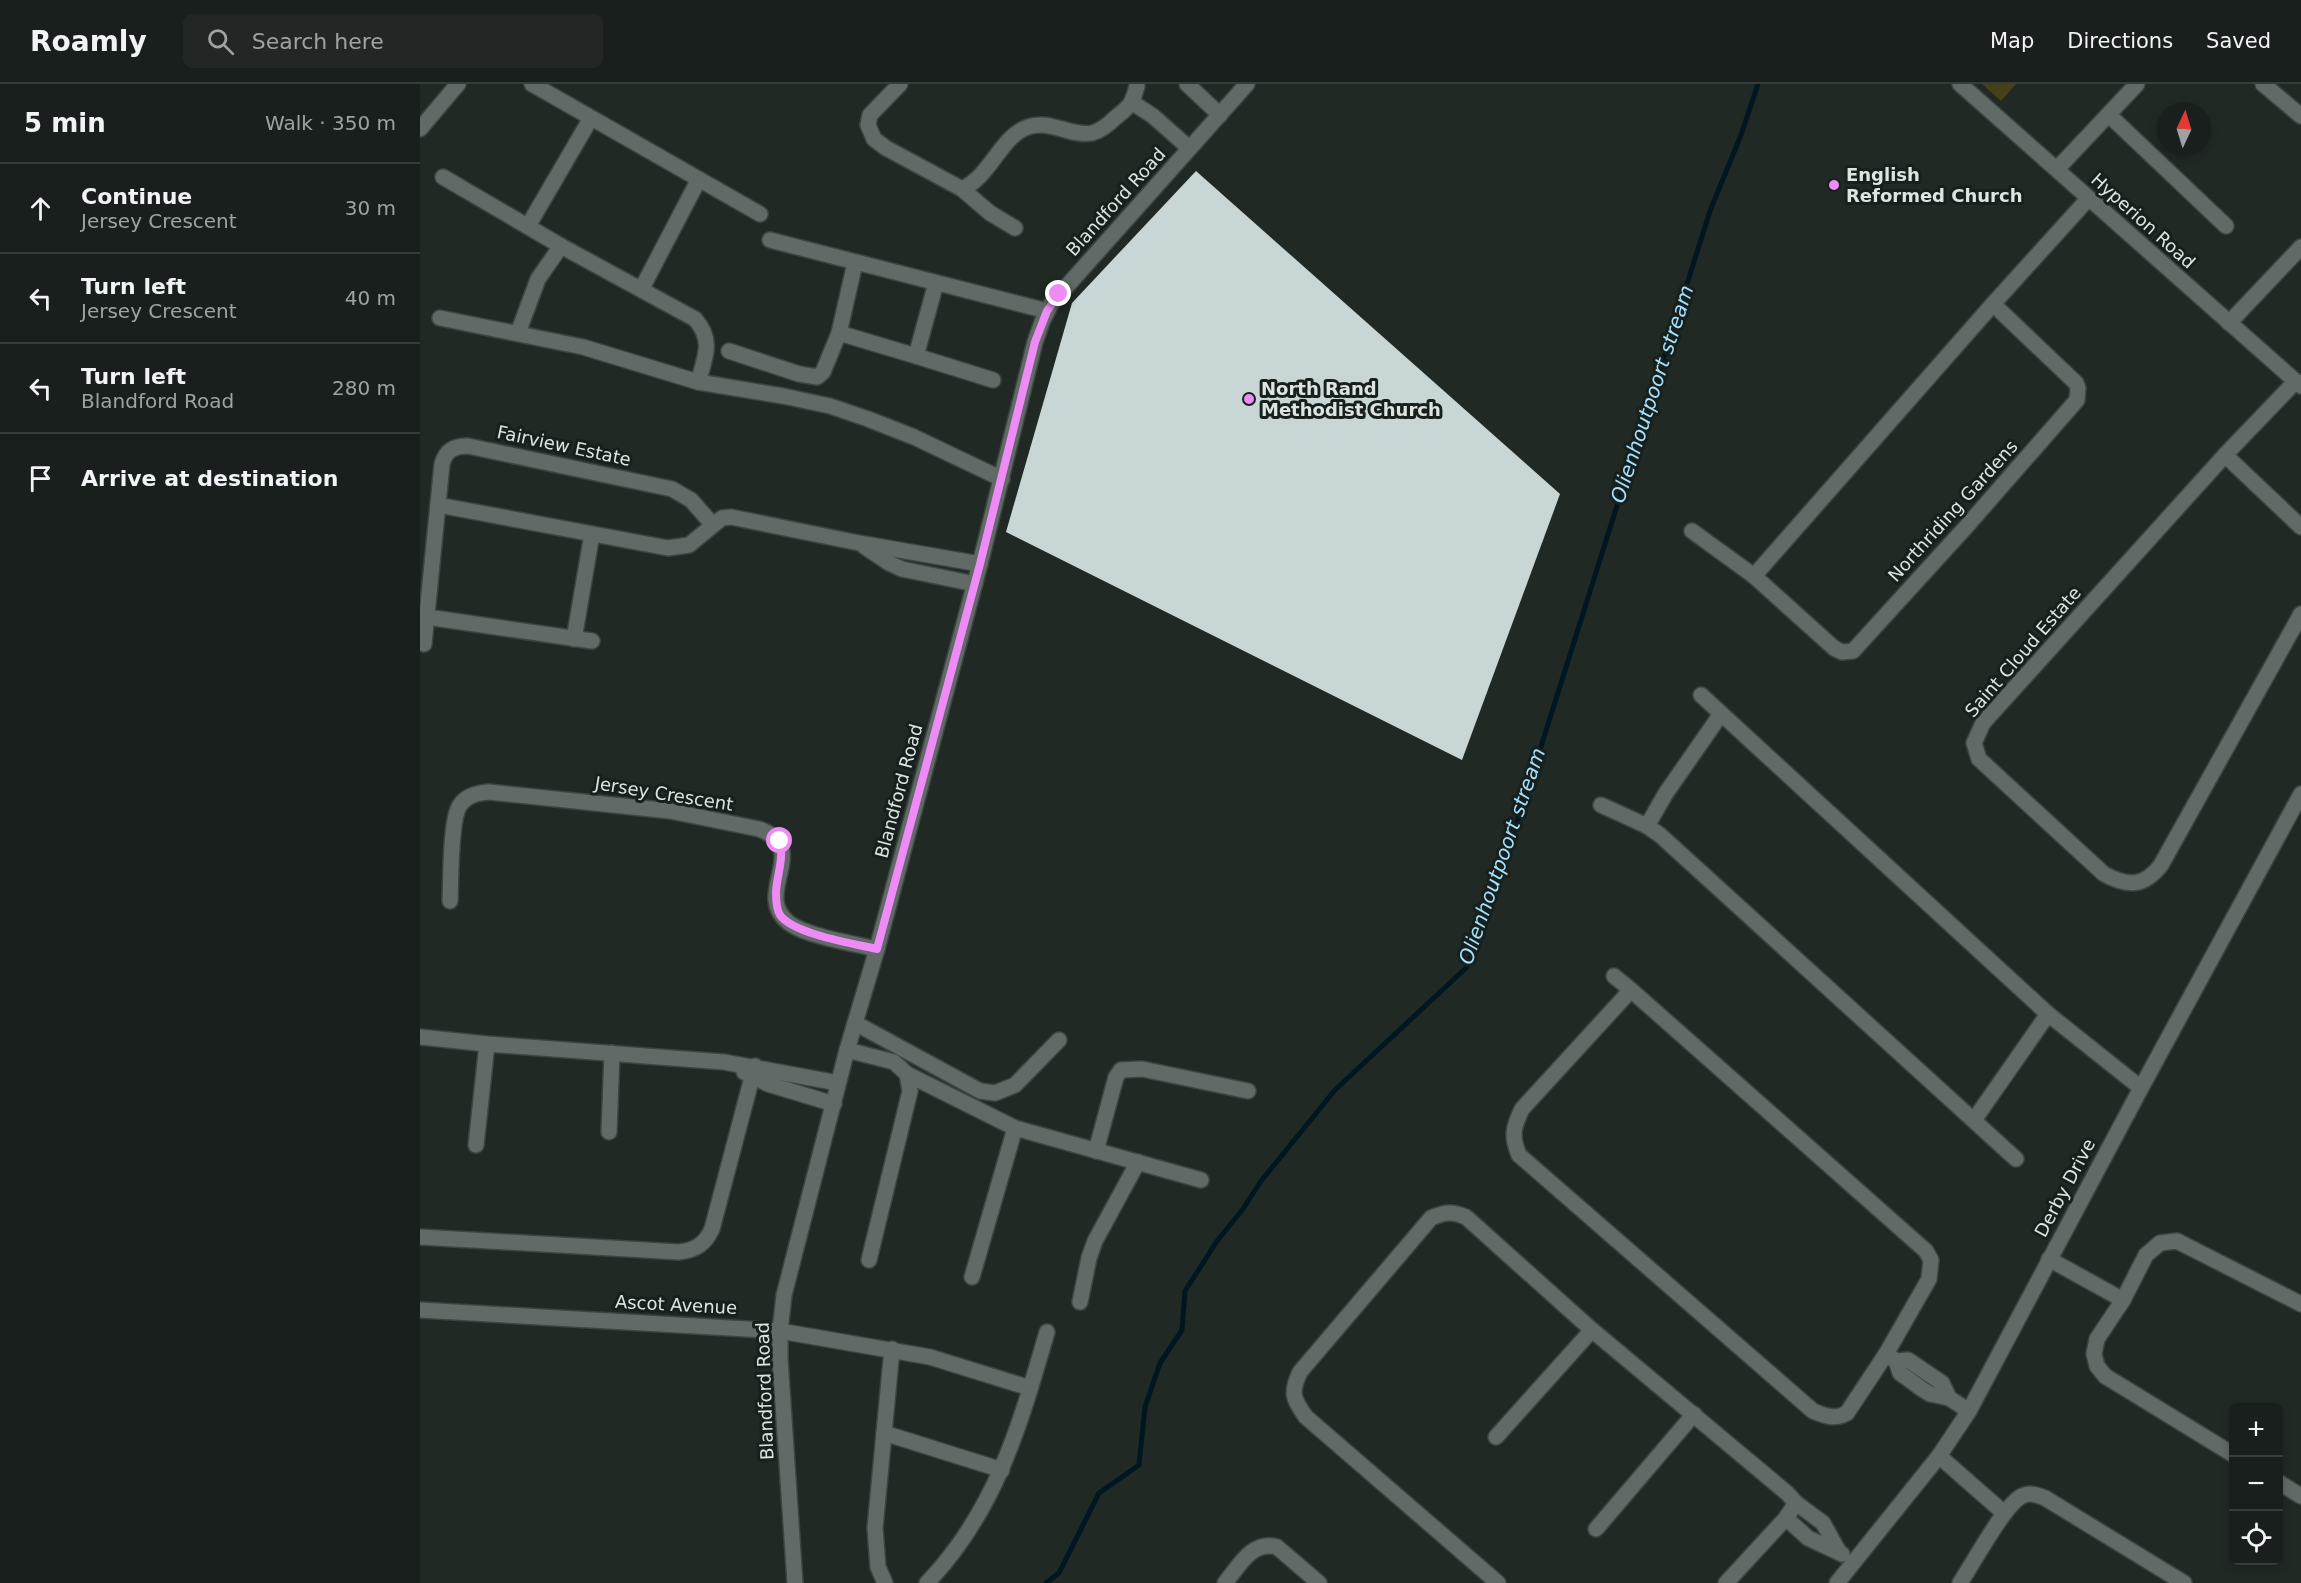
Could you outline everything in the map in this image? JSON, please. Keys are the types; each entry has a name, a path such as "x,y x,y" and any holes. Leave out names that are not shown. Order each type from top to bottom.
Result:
{"street":[{"path":"420,129 458,84"},
{"path":"532,84 698,181 760,214"},
{"path":"900,84 870,115 868,125 870,132 886,148 962,189 990,213 1015,228"},
{"path":"1187,84 1220,115"},
{"name":"Blandford Road","path":"795,1583 780,1331 784,1295 838,1083 877,949 975,584 1035,342 1047,311 1059,294 1247,84"},
{"name":"Hyperion Road","path":"1960,84 2298,384"},
{"path":"2057,169 2137,84"},
{"path":"2263,84 2301,116"},
{"path":"962,189 980,177 1013,136 1024,128 1032,125 1046,125 1092,133 1102,128 1133,103 1137,86"},
{"path":"1133,103 1153,116 1190,148"},
{"path":"2109,115 2226,226"},
{"path":"528,226 591,118"},
{"path":"443,177 561,246 687,313 700,324 706,334 707,345 698,382"},
{"path":"642,288 698,181"},
{"path":"1754,576 2088,199"},
{"path":"770,240 1047,311"},
{"path":"518,333 538,279 561,246"},
{"path":"2229,323 2301,247"},
{"path":"729,351 799,374 818,377 824,372 839,333 855,263"},
{"path":"916,356 936,282"},
{"name":"Northriding Gardens","path":"1692,531 1754,576 1834,648 1842,652 1853,651 2074,404 2078,394 2076,383 1993,304"},
{"path":"440,318 518,333 628,360 698,382 830,406 945,450 1002,479"},
{"path":"839,333 993,380"},
{"name":"Saint Cloud Estate","path":"2298,384 2225,455 1983,723 1974,743 1979,759 2104,874 2124,882 2143,881 2154,874 2161,865 2301,614"},
{"name":"Fairview Estate","path":"424,644 438,505 445,456 450,449 468,446 672,489 691,500 713,525"},
{"path":"2225,455 2301,527"},
{"path":"438,505 668,548 679,548 697,540 722,518 742,518 859,543 980,564"},
{"path":"574,639 592,534"},
{"path":"859,543 889,563 903,569 975,584"},
{"path":"427,617 592,641"},
{"path":"1701,695 2048,1014 2141,1088"},
{"path":"1647,826 1661,800 1721,714"},
{"name":"Jersey Crescent","path":"450,901 454,823 460,804 468,797 489,792 619,804 670,811 772,834 780,841 782,851 776,889 776,903 780,915 791,925 822,936 877,949"},
{"name":"Derby Drive","path":"1838,1583 1939,1456 1969,1411 2301,794"},
{"path":"1601,806 1647,826 1673,847 2016,1159"},
{"path":"1614,976 1631,990 1926,1251 1931,1260 1929,1279 1891,1358 1847,1413 1833,1418 1813,1411 1519,1155 1513,1141 1515,1123 1522,1109 1631,990"},
{"path":"1974,1120 2048,1014"},
{"path":"855,1023 981,1091 995,1093 1015,1085 1059,1040"},
{"path":"420,1037 724,1062 754,1071 838,1083"},
{"path":"476,1145 487,1044"},
{"path":"847,1050 894,1062 907,1074 1015,1128 1201,1180"},
{"path":"609,1132 612,1053"},
{"path":"1096,1151 1116,1077 1121,1070 1142,1069 1248,1092"},
{"path":"754,1071 768,1084 834,1104"},
{"path":"420,1238 679,1252 691,1251 701,1246 712,1228 754,1071"},
{"path":"869,1260 910,1091 907,1074"},
{"path":"972,1277 1015,1128"},
{"path":"1080,1302 1095,1240 1138,1162"},
{"path":"1498,1583 1306,1418 1295,1402 1293,1387 1300,1372 1431,1218 1444,1212 1455,1212 1466,1217 1592,1330 1694,1414 1796,1503 1823,1523 1839,1552"},
{"path":"2229,1452 2105,1376 2097,1366 2094,1354 2097,1339 2123,1300 2146,1255 2160,1243 2177,1241 2301,1304"},
{"path":"2049,1259 2123,1300"},
{"name":"Ascot Avenue","path":"420,1310 805,1334 930,1357 1030,1388"},
{"path":"1496,1437 1592,1330"},
{"path":"927,1583 976,1520 990,1496 1002,1470 1047,1332"},
{"path":"885,1583 878,1568 875,1528 892,1349"},
{"path":"1891,1358 1908,1360 1934,1377 1942,1383 1949,1398 1969,1411"},
{"path":"1596,1529 1694,1414"},
{"path":"884,1433 1002,1470"},
{"path":"1939,1456 2004,1514"},
{"path":"2283,1485 2301,1496"},
{"path":"1960,1583 2014,1501 2024,1495 2034,1494 2045,1498 2184,1583"},
{"path":"1726,1583 1786,1518 1796,1503"},
{"path":"1786,1518 1808,1538 1839,1552 1853,1564"},
{"path":"1224,1583 1252,1550 1268,1545 1277,1547 1319,1583"}],"shaded area":[{"path":"1982,84 2016,84 2001,101"}],"building":[{"name":"North Rand Methodist Church","path":"1196,171 1560,494 1462,760 1006,532 1072,303"}],"waterway":[{"name":"Olienhoutpoort stream","path":"1046,1583 1059,1573 1099,1493 1139,1465 1145,1407 1160,1363 1182,1330 1185,1291 1217,1241 1243,1209 1261,1181 1335,1090 1467,967 1509,848 1710,211 1741,135 1758,84"}],"place":[{"name":"English Reformed Church","path":"1834,185"},
{"name":"North Rand Methodist Church","path":"1249,399"}],"route":[{"path":"780,841 782,862 776,889 776,903 780,915 791,925 822,936 877,949 980,564 1035,342 1042,321 1059,294"}]}
